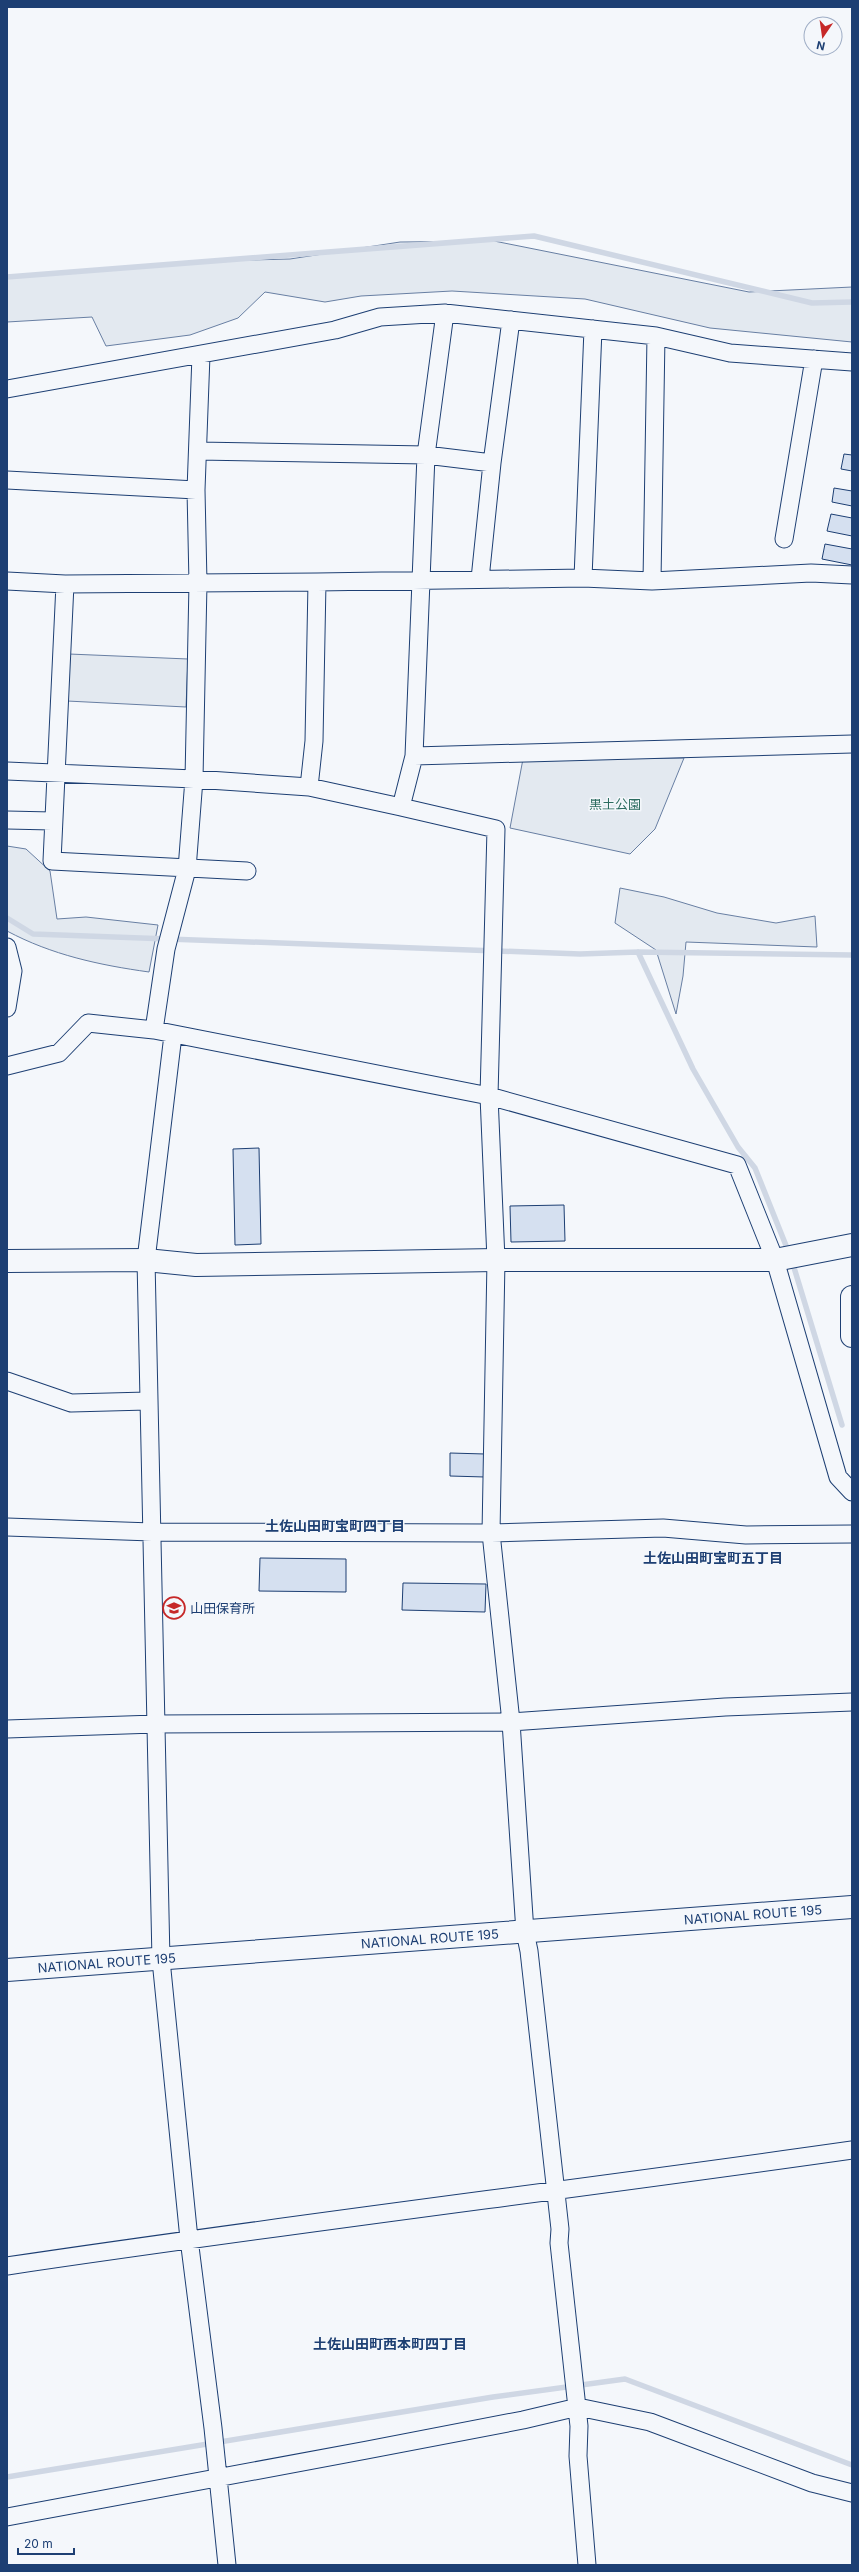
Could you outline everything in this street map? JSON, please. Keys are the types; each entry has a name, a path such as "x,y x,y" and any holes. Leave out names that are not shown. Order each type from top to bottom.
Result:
{"main road":[{"path":"7,1261 146,1260 196,1265 496,1260 786,1258 852,1245"},
{"path":"852,1297 852,1336"},
{"name":"NATIONAL ROUTE 195","path":"7,1970 161,1960 852,1907"}],"street":[{"path":"401,807 414,756 426,454 445,313"},
{"path":"7,390 335,330 380,317 445,313 656,336 730,352 852,362"},
{"path":"480,579 492,463 512,320"},
{"path":"583,578 593,329"},
{"path":"652,582 656,336"},
{"path":"154,1030 166,949 187,869 194,779 198,583 196,490 201,355"},
{"path":"784,539 814,359"},
{"path":"198,452 426,454 492,463"},
{"path":"7,480 196,490"},
{"path":"7,581 65,584 583,578 652,582 811,573 852,575"},
{"path":"309,787 314,741 318,582"},
{"path":"65,584 52,821 52,861 247,871"},
{"path":"414,756 852,744"},
{"path":"7,771 194,779 309,787 496,829 494,965 489,1096 496,1260 492,1532 511,1722 525,1932 529,1951 578,2407 578,2456 587,2565"},
{"path":"7,820 52,821"},
{"path":"7,947 13,971 7,1008"},
{"path":"7,1066 59,1053 88,1023 154,1030 173,1035 489,1096 737,1165 786,1258 838,1476 852,1492"},
{"path":"173,1035 146,1260 147,1402 152,1532 161,1960 189,2239 213,2428 227,2565"},
{"path":"7,1381 71,1404 147,1402"},
{"path":"7,1527 152,1532 492,1532 663,1528 746,1535 852,1534"},
{"path":"7,1729 156,1724 511,1722 725,1707 852,1702"},
{"path":"7,2266 189,2239 555,2192 852,2150"},
{"path":"7,2517 523,2420 578,2407 650,2422 812,2483 852,2493"}],"green space":[{"path":"494,241 749,292 852,287 852,342 710,328 585,299 452,291 361,296 325,302 265,292 238,318 190,335 106,346 92,317 7,322 7,278 211,261 290,259 400,242"},
{"path":"69,654 188,659 186,707 67,701"},
{"name":"黒土公園","path":"684,758 655,829 630,854 510,828 523,759"},
{"path":"7,846 26,849 50,871 57,919 86,917 158,925 149,972 76,958 41,947 7,931"},
{"path":"620,888 664,897 717,913 776,923 815,916 817,947 686,942 683,976 676,1014 656,950 615,923"}],"building":[{"path":"844,454 852,455 852,471 841,469"},
{"path":"834,488 852,491 852,506 832,502"},
{"path":"831,514 852,518 852,536 827,531"},
{"path":"825,544 852,549 852,565 822,559"},
{"path":"259,1148 261,1244 235,1245 233,1149"},
{"path":"564,1205 565,1241 511,1242 510,1206"},
{"path":"450,1453 485,1454 485,1477 450,1476"},
{"path":"260,1558 346,1559 346,1592 259,1591"},
{"path":"403,1583 486,1584 485,1612 402,1610"}],"waterway":[{"path":"7,277 534,236 812,303 852,302"},
{"path":"7,918 33,934 580,954 638,952 852,955"},
{"path":"638,952 693,1069 738,1147 755,1168 789,1253"},
{"path":"792,1261 842,1425"},
{"path":"7,2477 493,2397 625,2379 852,2465"}],"place":[{"name":"山田保育所","path":"174,1608"}],"district":[{"name":"土佐山田町宝町四丁目","path":"335,1525"},
{"name":"土佐山田町宝町五丁目","path":"713,1557"},
{"name":"土佐山田町西本町四丁目","path":"390,2343"}]}
